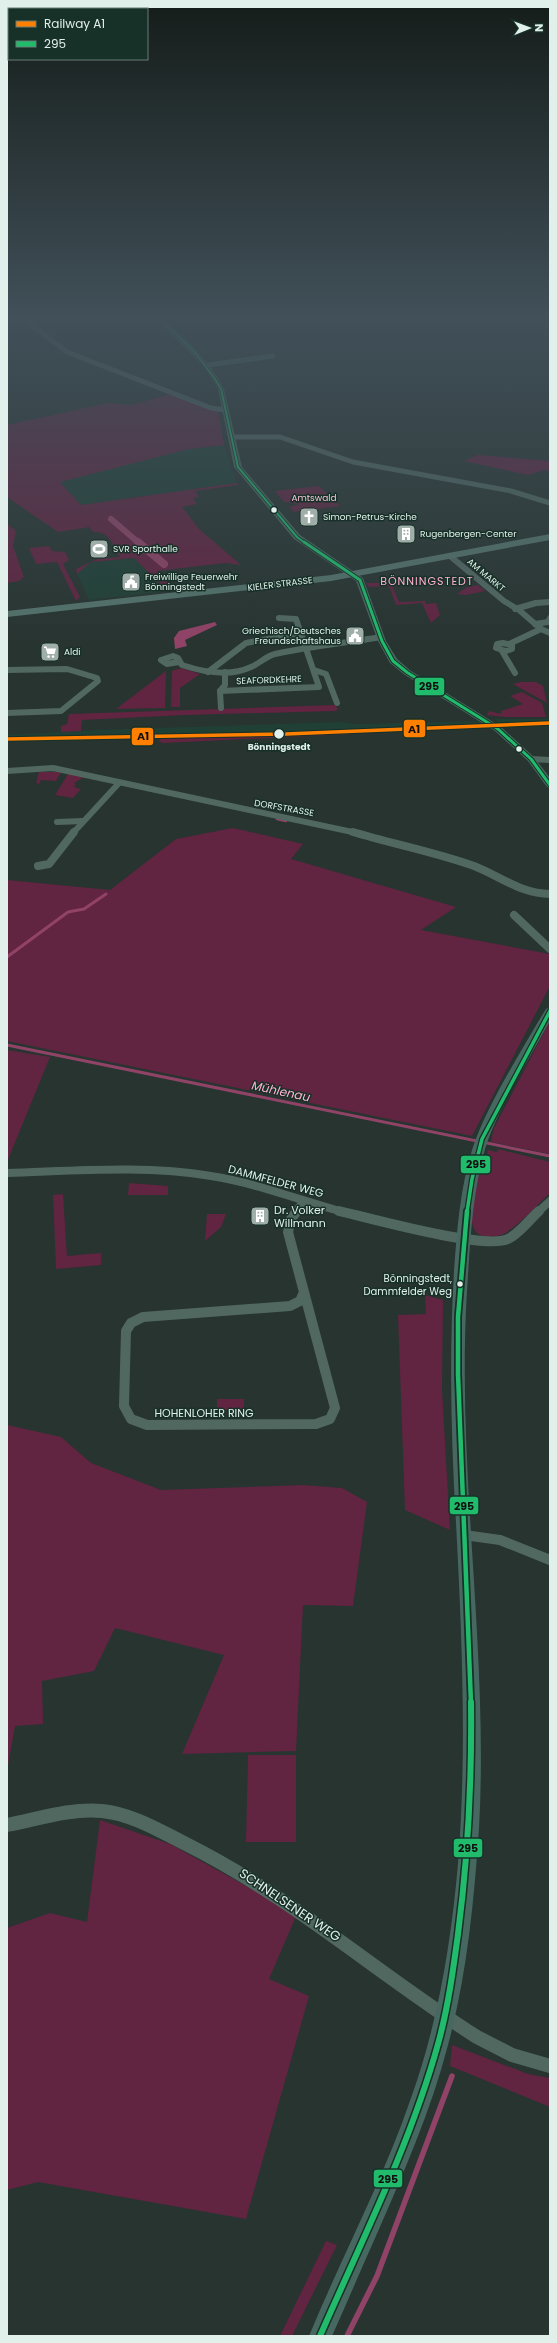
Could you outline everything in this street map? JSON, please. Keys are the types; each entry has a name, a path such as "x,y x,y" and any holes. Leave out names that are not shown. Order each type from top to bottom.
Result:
{"main road":[{"path":"229,428 238,467 288,527 304,542 360,580 388,655 400,668 498,729 531,759 550,785"},
{"name":"KIELER STRASSE","path":"7,614 265,586 353,574 550,537"},
{"path":"320,2336 398,2162 426,2086 445,2016 461,1915 470,1803 472,1701 464,1535 456,1414 457,1336 463,1239 467,1205 478,1152 486,1130 550,1011"}],"street":[{"path":"230,436 280,437 354,462 502,489 550,503"},
{"name":"AM MARKT","path":"450,556 540,629"},
{"path":"513,607 550,602"},
{"name":"SEAFORDKEHRE","path":"220,691 320,688 294,618 279,618"},
{"path":"535,624 548,622 550,618"},
{"path":"515,673 502,651 495,646 500,643 510,644 540,629 550,633"},
{"path":"208,672 246,643 299,633"},
{"name":"SEAFORDKEHRE","path":"178,662 186,666 208,672 225,672 250,668 273,654 381,638"},
{"path":"7,670 66,669 97,678 98,681 61,711 7,713"},
{"path":"314,670 326,674 337,703"},
{"name":"SEAFORDKEHRE","path":"221,708 220,691 226,685 225,672"},
{"path":"531,759 550,760"},
{"name":"DORFSTRASSE","path":"7,771 53,768 222,806 334,827 473,866 499,877 518,888 538,894 550,894"},
{"path":"38,866 49,864 83,821 119,783"},
{"path":"57,822 83,821"},
{"path":"514,914 550,949"},
{"name":"DAMMFELDER WEG","path":"7,1173 147,1170 198,1174 243,1182 303,1201 463,1239 501,1241 508,1239 550,1201"},
{"name":"HOHENLOHER RING","path":"303,1201 291,1219 288,1232 335,1408 330,1419 316,1424 146,1425 132,1419 124,1406 126,1331 131,1323 143,1317 290,1306 300,1300 304,1292"},
{"path":"464,1535 500,1540 550,1560"},
{"name":"SCHNELSENER WEG","path":"7,1825 86,1811 103,1812 151,1826 214,1856 305,1912 445,2016 487,2042 532,2063 550,2066"}],"shaded area":[{"path":"224,445 237,483 81,505 59,482 189,449"},
{"path":"134,558 167,591 89,600 77,574 81,569 91,562"},
{"path":"215,622 217,625 185,640 187,646 175,649 174,638 179,631"},
{"path":"494,719 550,719 550,724 502,725"},
{"path":"480,721 488,726 299,735 7,742 7,735 96,730 341,722 356,724"}],"green space":[{"path":"7,428 221,428 224,445 189,449 60,482 81,505 237,483 238,485 195,491 199,497 193,498 197,504 182,507 199,529 241,565 225,563 157,571 176,590 167,591 134,558 91,562 77,574 76,569 97,559 120,557 110,539 103,534 93,532 89,527 58,532 7,497"},
{"path":"478,455 550,461 550,472 544,470 528,475 464,461"},
{"name":"Amtswald","path":"319,486 340,506 294,512 289,507 300,504 284,502 275,491"},
{"path":"7,524 16,531 13,546 24,577 19,581 7,583"},
{"path":"49,546 52,551 65,552 69,560 63,564 80,597 76,601 57,562 36,564 29,548"},
{"path":"366,583 391,583 399,602 425,601 426,604 436,603 440,615 431,623 422,603 396,605 389,586 369,587"},
{"path":"478,585 485,591 466,595 457,594 467,587"},
{"path":"181,668 200,674 180,688 180,707 171,707 172,671"},
{"path":"166,671 165,708 116,709"},
{"path":"520,682 536,682 543,686 547,703 513,684"},
{"path":"522,692 542,703 546,717 505,717 487,715 489,711 501,714 501,711 523,704 510,696"},
{"path":"335,705 338,709 336,711 185,715 82,720 81,731 61,732 61,726 67,724 69,714"},
{"path":"374,733 162,743 159,741 160,739"},
{"path":"39,772 61,772 56,781 41,780 39,784 36,783"},
{"path":"68,774 84,777 74,783 76,784 74,787 81,789 73,798 55,795"},
{"path":"233,828 303,844 291,859 456,907 421,930 550,954 550,986 472,1136 7,1041 7,880 110,890 176,839"},
{"path":"550,1021 550,1154 491,1142 494,1128"},
{"path":"7,1050 50,1057 7,1162"},
{"path":"498,1149 550,1162 550,1193 507,1232 502,1235 484,1236 476,1232 472,1224 475,1188 484,1156 487,1156 488,1150 497,1152"},
{"path":"129,1183 168,1186 168,1195 128,1195"},
{"path":"63,1194 67,1256 101,1253 101,1265 56,1269 53,1195"},
{"path":"207,1214 226,1214 221,1227 205,1241"},
{"path":"425,1295 443,1300 442,1390 450,1530 405,1510 398,1315 426,1314"},
{"path":"217,1399 244,1399 244,1410 217,1410"},
{"path":"7,1425 61,1437 91,1463 161,1490 303,1485 342,1488 367,1502 353,1606 303,1605 296,1751 182,1754 224,1655 115,1628 94,1671 42,1681 43,1724 15,1726 7,1771"},
{"path":"248,1755 296,1755 296,1842 246,1842"},
{"path":"100,1820 170,1844 297,1914 269,1979 309,1996 246,2219 38,2182 7,2190 7,1928 50,1913 87,1922"},
{"path":"452,2045 528,2074 550,2078 550,2107 450,2066"},
{"path":"326,2241 337,2245 292,2336 280,2336"}],"waterway":[{"path":"111,519 139,543"},
{"path":"138,542 164,564"},
{"path":"277,819 286,821"},
{"path":"7,957 68,912 84,909 106,894"},
{"name":"Mühlenau","path":"7,1045 550,1156"},
{"path":"347,2336 377,2276 452,2076"}],"rail line":[{"name":"A1","path":"7,739 286,734 550,723"}],"transit line":[{"name":"295","path":"230,428 238,467 297,537 360,580 382,641 393,661 408,673 498,729 531,759 550,785"},
{"name":"295","path":"320,2336 412,2124 438,2044 452,1979 467,1866 472,1752 471,1657 458,1374 458,1317 464,1233 472,1179 482,1139 550,1011"}],"place":[{"name":"Simon-Petrus-Kirche","path":"309,517"},
{"name":"Rugenbergen-Center","path":"406,534"},
{"name":"SVR Sporthalle","path":"99,549"},
{"name":"Freiwillige Feuerwehr Bönningstedt","path":"131,582"},
{"name":"Griechisch/Deutsches Freundschaftshaus","path":"355,636"},
{"name":"Aldi","path":"50,652"},
{"name":"Bönningstedt","path":"279,734"},
{"name":"Dr. Volker Willmann","path":"260,1216"},
{"name":"Bönningstedt, Dammfelder Weg","path":"460,1284"}],"district":[{"name":"BÖNNINGSTEDT","path":"427,581"}]}
